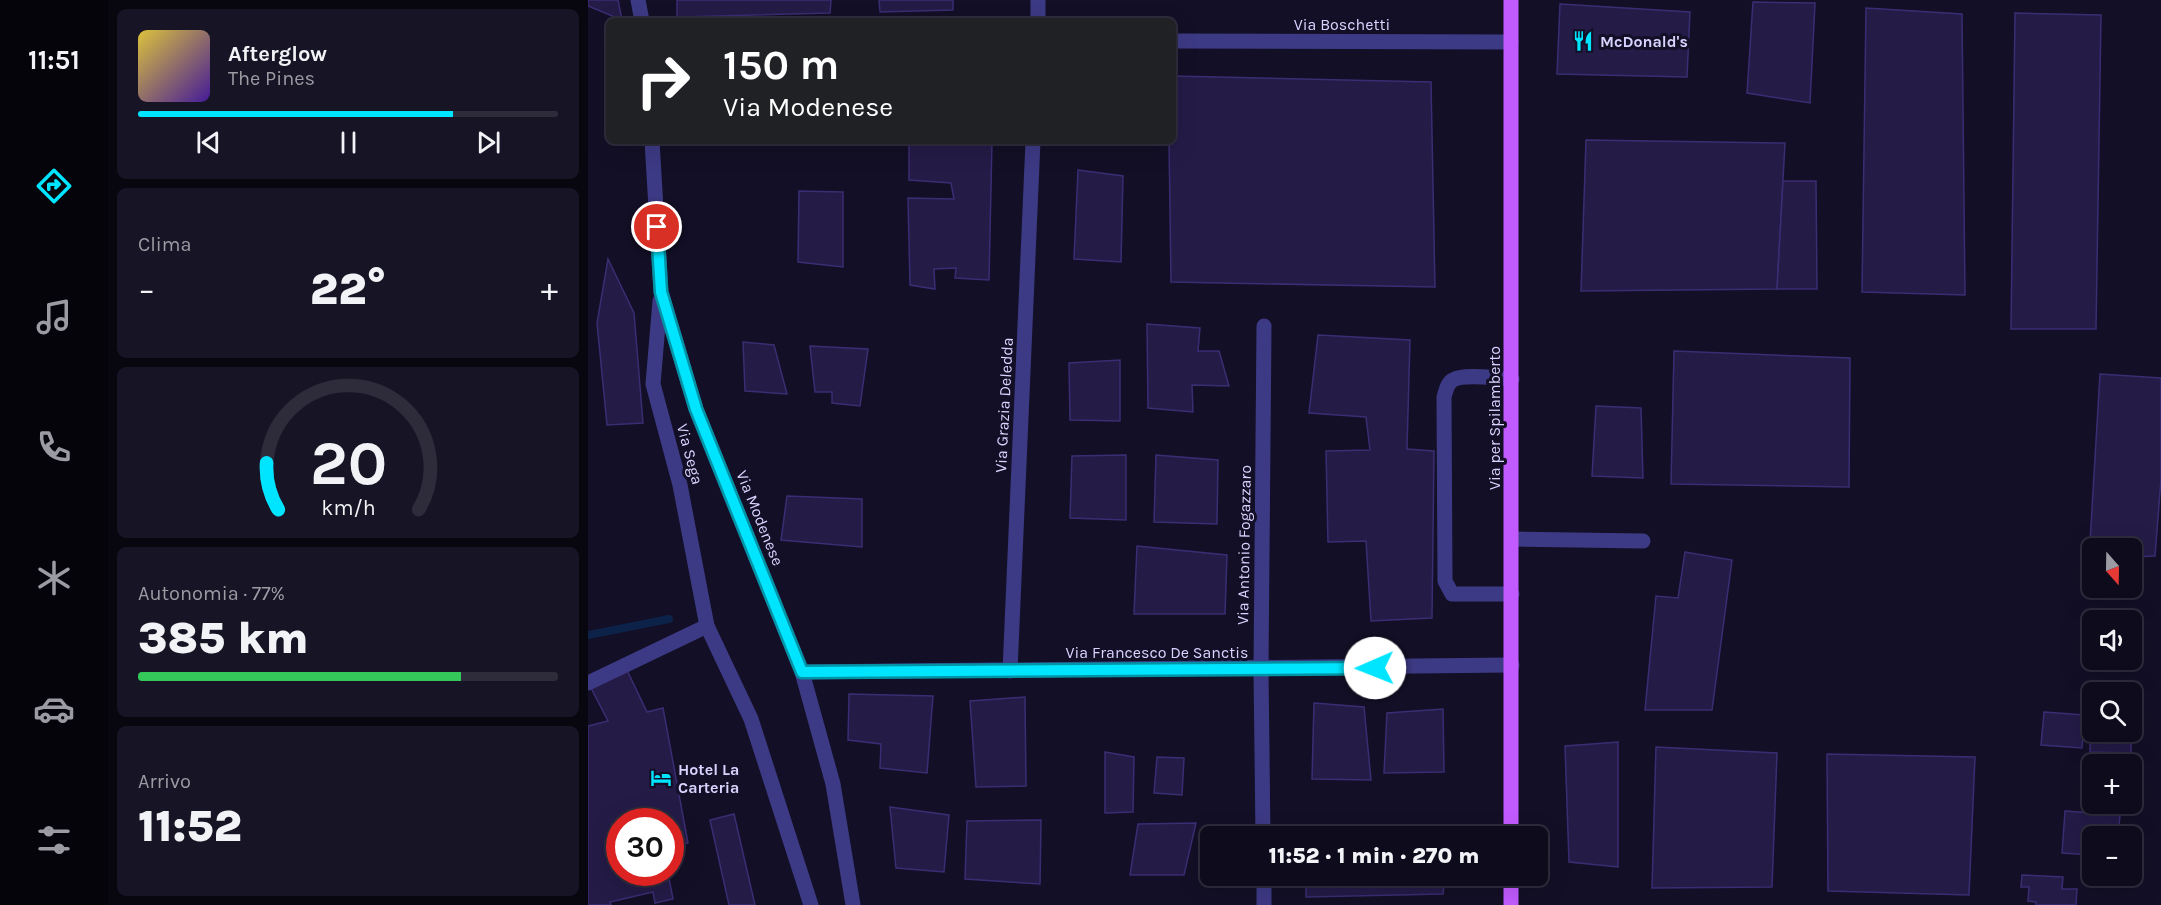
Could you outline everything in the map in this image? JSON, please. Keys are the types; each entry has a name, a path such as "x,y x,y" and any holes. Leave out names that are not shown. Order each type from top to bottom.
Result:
{"main road":[{"name":"Via per Spilamberto","path":"1511,0 1511,826"},
{"path":"1511,886 1511,905"}],"street":[{"path":"638,0 641,18"},
{"path":"1038,0 1038,18"},
{"name":"Via Boschetti","path":"1176,41 1511,42"},
{"name":"Via Modenese","path":"652,144 661,292 696,409 802,672 833,784 853,905"},
{"name":"Via Grazia Deledda","path":"1010,671 1033,144"},
{"name":"Via Sega","path":"661,292 653,384 680,485 707,626 751,719 811,905"},
{"name":"Via Antonio Fogazzaro","path":"1263,826 1261,670 1264,326"},
{"path":"1512,379 1466,377 1453,380 1444,397 1444,581 1452,594 1512,594"},
{"path":"1512,539 1643,541"},
{"path":"588,683 707,626"},
{"name":"Via Francesco De Sanctis","path":"802,672 1261,670 1512,665"},
{"path":"1264,886 1264,905"}],"building":[{"path":"588,0 618,0 622,18 617,18 588,6"},
{"path":"677,0 831,0 830,13 677,17"},
{"path":"879,0 953,0 953,10 880,12"},
{"path":"1753,2 1815,3 1810,103 1747,93"},
{"path":"1560,4 1690,12 1687,77 1557,74"},
{"path":"1866,8 1962,14 1965,295 1862,292"},
{"path":"2015,13 2101,15 2096,329 2011,329"},
{"path":"1176,76 1431,82 1435,287 1171,282 1169,144 1176,144"},
{"path":"1586,140 1785,143 1777,289 1581,291"},
{"path":"909,144 992,144 989,280 955,278 956,268 934,269 935,289 910,285 908,198 954,199 951,183 909,180"},
{"path":"1078,170 1123,176 1121,262 1074,259"},
{"path":"1783,181 1816,181 1817,289 1777,289"},
{"path":"799,191 843,192 843,267 798,262"},
{"path":"608,259 634,313 643,423 607,425 597,323"},
{"path":"1147,324 1200,328 1198,351 1219,351 1229,386 1192,385 1193,412 1148,408"},
{"path":"1318,335 1410,340 1407,449 1434,451 1432,618 1371,621 1366,541 1328,542 1326,451 1370,450 1366,417 1309,413"},
{"path":"743,342 774,345 787,394 745,391"},
{"path":"810,346 868,349 860,406 832,403 832,392 815,392"},
{"path":"1674,351 1850,358 1849,487 1671,484"},
{"path":"1120,360 1120,421 1070,420 1069,363"},
{"path":"2100,374 2161,378 2161,479 2155,556 2142,557 2142,538 2090,538"},
{"path":"1596,406 1641,408 1643,478 1592,476"},
{"path":"1126,455 1126,520 1070,518 1072,456"},
{"path":"1156,455 1218,460 1217,524 1154,522"},
{"path":"787,496 862,499 862,547 781,540"},
{"path":"1137,546 1227,555 1225,614 1134,614"},
{"path":"1685,552 1732,560 1712,710 1645,710 1656,596 1678,598"},
{"path":"625,666 647,712 663,708 682,808 606,808 606,886 670,886 673,899 655,903 653,892 610,902 611,905 588,905 588,726 608,721 589,684"},
{"path":"849,694 933,696 927,773 880,768 881,744 848,740"},
{"path":"1025,697 1026,786 976,787 970,701"},
{"path":"1314,703 1364,707 1371,780 1312,779"},
{"path":"1443,709 1444,772 1384,773 1387,713"},
{"path":"2044,712 2082,715 2082,748 2041,745"},
{"path":"1618,742 1618,867 1569,862 1565,746"},
{"path":"2090,742 2131,742 2131,753 2090,752"},
{"path":"1656,747 1777,753 1772,887 1652,888"},
{"path":"1105,752 1134,757 1133,812 1105,813"},
{"path":"1827,754 1975,757 1969,895 1828,891"},
{"path":"1157,757 1184,758 1182,795 1154,793"},
{"path":"890,807 949,815 944,872 896,868"},
{"path":"2065,811 2120,815 2119,826 2082,826 2082,854 2062,853"},
{"path":"734,814 755,905 729,905 710,820"},
{"path":"1041,820 1040,884 965,879 967,821"},
{"path":"684,821 688,843 684,844"},
{"path":"1196,823 1184,875 1130,875 1138,824"},
{"path":"2022,875 2063,877 2062,889 2077,889 2076,905 2036,905 2036,902 2028,901 2029,887 2021,887"},
{"path":"1306,886 1444,886 1443,894 1306,897"}],"waterway":[{"path":"588,635 669,619"}],"place":[{"name":"McDonald's","path":"1583,41"},
{"name":"Hotel La Carteria","path":"661,778"}],"route":[{"path":"657,227 661,292 696,409 802,672 1375,668"}]}
